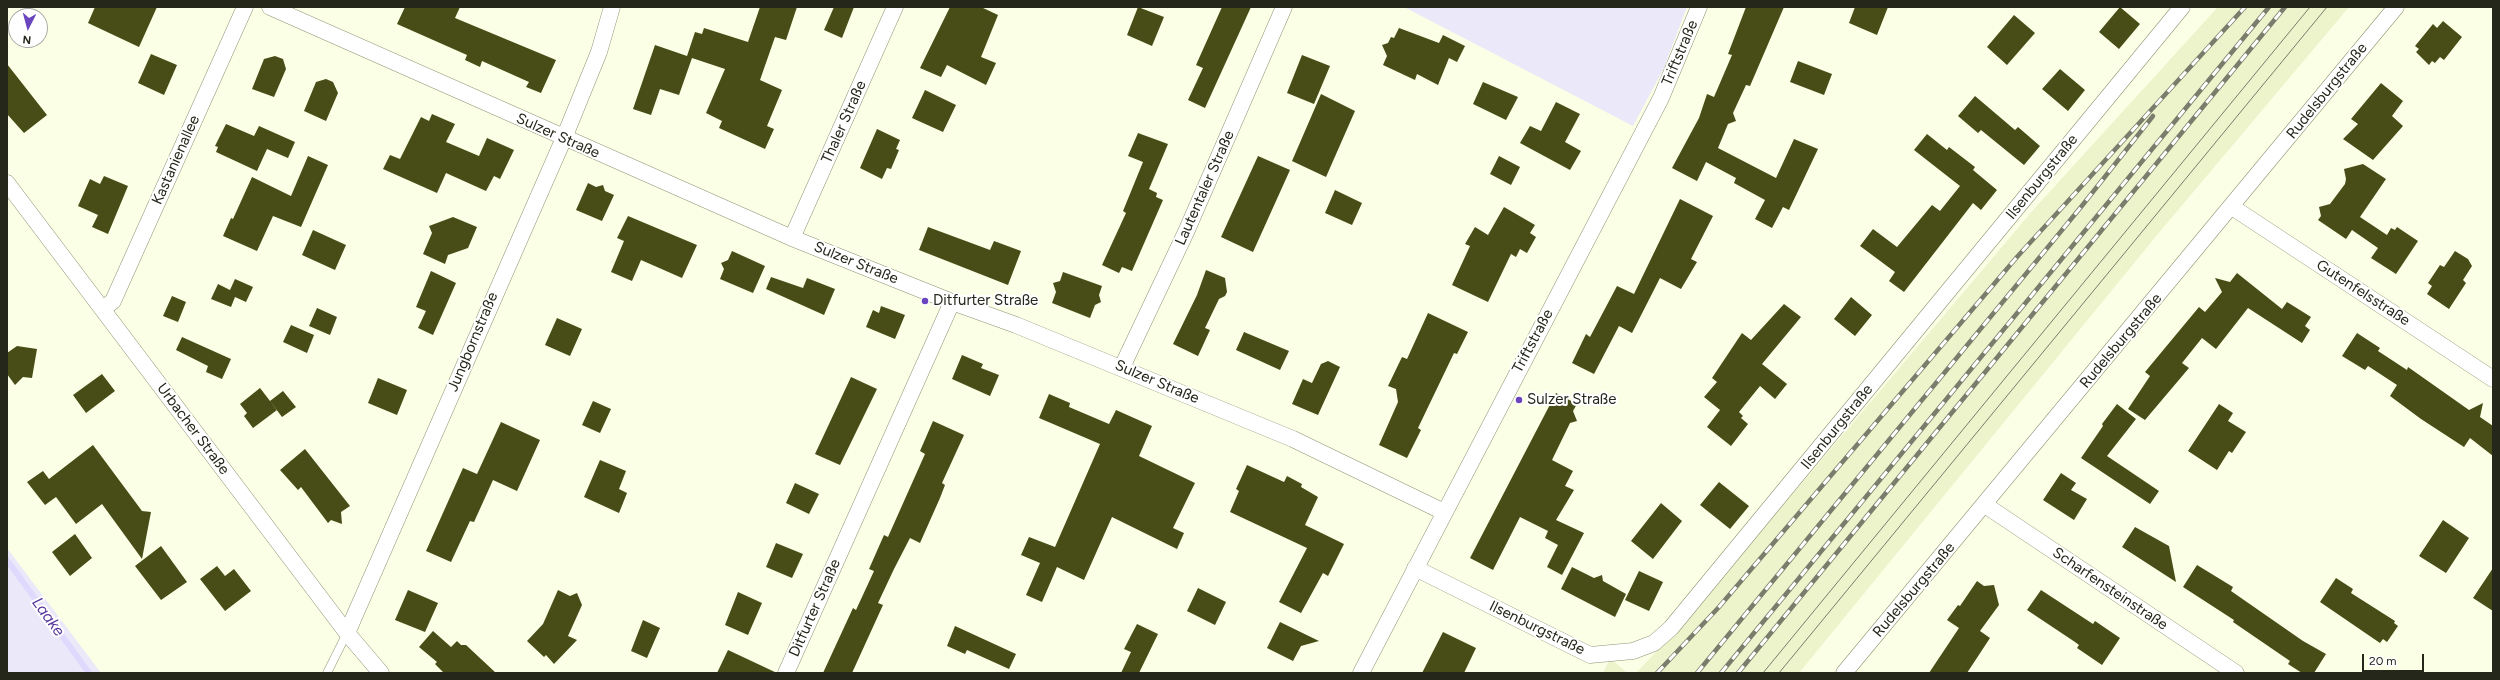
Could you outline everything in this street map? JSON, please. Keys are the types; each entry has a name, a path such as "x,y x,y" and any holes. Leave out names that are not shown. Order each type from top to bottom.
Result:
{"street":[{"name":"Kastanienallee","path":"103,309 113,301 245,7"},
{"name":"Sulzer Straße","path":"270,7 792,238 952,302 1016,325 1122,367 1293,439 1444,512"},
{"name":"Jungbornstraße","path":"347,633 564,138 599,52 612,7"},
{"name":"Thaler Straße","path":"792,238 895,7"},
{"name":"Lautentaler Straße","path":"1122,367 1186,232 1284,7"},
{"name":"Triftstraße","path":"1362,673 1444,512 1661,98 1699,7"},
{"name":"Ilsenburgstraße","path":"1415,568 1590,654 1633,651 1654,643 1671,628 2182,7"},
{"name":"Rudelsburgstraße","path":"1844,673 1985,506 2396,7"},
{"name":"Urbacher Straße","path":"7,183 347,633 381,673"},
{"name":"Gutenfelsstraße","path":"2232,207 2493,379"},
{"name":"Ditfurter Straße","path":"786,673 952,302"},
{"name":"Scharfensteinstraße","path":"1985,506 2236,673"}],"lane":[{"name":"Jungbornstraße","path":"327,673 347,633"}],"shaded area":[{"path":"1404,7 1687,7 1664,68 1633,126"},
{"path":"2218,7 2349,7 2157,235 1799,673 1636,673 1687,619 2034,209"},
{"path":"7,548 101,673 7,673"},
{"path":"1610,658 1627,673 1603,673"}],"building":[{"path":"95,7 157,7 139,47 88,23"},
{"path":"405,7 460,7 455,18 556,60 541,93 526,87 529,82 482,61 480,67 465,60 467,55 397,24"},
{"path":"760,7 797,7 786,40 775,37 760,80 782,90 767,126 774,129 765,149 719,128 722,121 706,113 725,69 692,58 679,95 660,89 651,115 633,109 655,45 687,56 695,32 702,34 704,28 748,42"},
{"path":"834,7 854,7 842,38 824,30"},
{"path":"950,7 981,7 998,15 981,57 996,63 986,85 947,65 941,77 920,68"},
{"path":"1138,7 1164,17 1152,46 1127,35"},
{"path":"1222,7 1251,7 1205,108 1188,100 1203,68 1196,65"},
{"path":"1746,7 1784,7 1750,86 1746,85 1733,113 1736,121 1728,124 1718,148 1776,178 1794,139 1818,149 1789,210 1783,207 1772,228 1755,219 1765,200 1734,183 1736,178 1706,162 1697,181 1672,168 1699,118 1707,94 1714,97 1732,55 1728,54"},
{"path":"1855,7 1888,7 1877,35 1849,23"},
{"path":"2120,7 2140,24 2119,49 2099,32"},
{"path":"2014,15 2035,33 2007,65 1987,47"},
{"path":"2443,21 2462,37 2444,60 2440,57 2435,63 2432,61 2429,65 2416,52 2419,49 2415,46 2433,24 2437,28"},
{"path":"1399,28 1439,43 1443,35 1465,46 1457,62 1449,58 1438,85 1417,74 1415,80 1383,65 1387,56 1382,45 1388,43 1391,37 1394,38"},
{"path":"151,54 177,65 164,95 138,83"},
{"path":"1302,55 1330,66 1314,104 1287,93"},
{"path":"275,56 283,59 286,69 274,97 252,89 264,59"},
{"path":"1798,61 1832,74 1824,95 1790,82"},
{"path":"7,64 47,115 24,133 7,114"},
{"path":"2060,69 2085,90 2068,111 2042,89"},
{"path":"326,79 333,82 338,93 326,121 304,111 316,82"},
{"path":"1483,82 1518,97 1506,120 1473,104"},
{"path":"2381,83 2403,101 2392,116 2403,126 2373,160 2343,139 2358,124 2351,119"},
{"path":"925,90 956,105 943,132 912,118"},
{"path":"1321,94 1355,111 1326,177 1292,161"},
{"path":"1975,96 2015,130 2018,127 2040,146 2024,165 1981,130 1978,133 1958,116"},
{"path":"1556,102 1580,114 1565,142 1581,151 1570,170 1520,143 1530,126 1541,131"},
{"path":"432,114 455,124 446,142 479,156 487,138 514,150 500,179 494,176 486,191 446,173 437,193 383,169 390,155 400,159 421,117 429,121"},
{"path":"226,124 254,136 259,126 295,142 288,158 267,149 257,171 216,152 218,147 215,146"},
{"path":"877,129 900,140 896,149 899,150 891,169 887,168 882,179 860,168"},
{"path":"1138,133 1168,144 1149,189 1157,193 1156,197 1163,200 1132,271 1122,267 1119,273 1102,265 1126,213 1123,211 1143,162 1128,156"},
{"path":"1927,134 1947,150 1949,147 1975,167 1973,170 1997,190 1981,210 1973,203 1904,292 1889,281 1895,272 1860,246 1873,229 1897,247 1932,205 1940,211 1960,186 1914,150"},
{"path":"308,156 328,165 301,227 273,216 257,251 223,236 231,218 233,219 252,177 291,196"},
{"path":"1258,156 1290,170 1253,252 1221,237"},
{"path":"1499,156 1520,167 1511,185 1490,174"},
{"path":"2363,164 2386,179 2360,217 2387,235 2391,228 2395,230 2397,227 2418,241 2396,274 2371,258 2378,248 2352,230 2346,239 2318,220 2321,216 2319,207 2330,204 2345,184 2346,179 2344,169"},
{"path":"104,176 128,186 108,234 92,227 98,215 78,206 90,179 100,184"},
{"path":"588,183 596,187 603,185 605,191 614,195 602,221 576,210"},
{"path":"1335,190 1362,203 1352,225 1325,213"},
{"path":"1680,199 1713,216 1691,259 1697,262 1681,289 1660,278 1632,333 1619,326 1594,374 1572,363 1586,334 1590,337 1617,286 1634,294"},
{"path":"1504,207 1535,225 1530,233 1536,237 1527,253 1520,249 1516,257 1511,254 1488,302 1452,285 1470,246 1465,244 1475,227 1488,235"},
{"path":"628,216 697,245 682,278 641,260 632,281 611,272 624,241 617,238"},
{"path":"453,217 477,227 468,248 448,255 445,264 423,254 432,233 429,226"},
{"path":"928,227 990,250 994,241 1021,251 1008,285 919,250"},
{"path":"313,230 346,245 335,270 302,255"},
{"path":"732,251 765,266 753,293 720,279 724,269 721,263 728,260"},
{"path":"2455,251 2468,259 2472,266 2463,280 2466,283 2449,309 2427,294 2432,286 2428,283 2440,265 2444,267"},
{"path":"1206,270 1225,278 1227,292 1225,296 1219,299 1205,328 1210,330 1198,356 1173,344 1197,295"},
{"path":"431,271 456,283 433,335 418,328 426,311 416,307"},
{"path":"1063,272 1102,286 1099,295 1101,302 1095,305 1090,318 1052,303 1056,292 1053,283 1060,281"},
{"path":"2237,273 2282,309 2287,302 2311,317 2305,326 2310,330 2302,343 2248,308 2216,349 2202,338 2182,363 2189,368 2145,420 2128,409 2150,376 2145,372 2199,307 2205,312 2222,292 2215,278 2230,282"},
{"path":"771,277 803,288 807,278 835,289 824,315 766,289"},
{"path":"235,279 253,287 246,302 235,297 231,307 211,299 218,284 230,290"},
{"path":"172,296 186,302 178,322 163,316"},
{"path":"1851,297 1872,315 1855,336 1834,319"},
{"path":"1784,304 1801,317 1762,364 1787,384 1775,399 1760,386 1739,412 1743,416 1741,418 1748,424 1731,446 1707,427 1720,410 1704,397 1717,382 1712,378 1742,333 1751,340"},
{"path":"881,306 905,315 895,339 866,327 873,310 879,313"},
{"path":"317,308 337,317 330,335 309,326"},
{"path":"1428,313 1468,332 1457,354 1454,353 1418,428 1421,430 1407,458 1379,445 1398,402 1396,389 1388,386 1402,357 1407,359"},
{"path":"557,318 582,329 570,356 545,345"},
{"path":"291,325 314,335 307,353 283,342"},
{"path":"1244,332 1289,351 1280,370 1236,350"},
{"path":"2357,333 2380,348 2378,351 2407,370 2408,367 2469,410 2483,403 2480,417 2493,426 2493,456 2470,438 2464,447 2421,419 2390,396 2397,385 2368,366 2365,370 2342,356"},
{"path":"182,337 231,359 222,379 206,372 208,366 176,350"},
{"path":"17,346 37,349 32,378 23,377 15,385 7,374 7,353"},
{"path":"962,355 983,364 981,368 999,375 990,396 952,379"},
{"path":"1328,361 1340,367 1318,415 1292,404 1303,379 1312,383 1321,364"},
{"path":"102,374 115,391 86,413 73,395"},
{"path":"851,377 877,389 840,465 815,454"},
{"path":"378,378 407,390 397,415 368,403"},
{"path":"260,388 277,410 253,428 244,416 247,413 240,404"},
{"path":"283,391 296,407 282,417 270,401"},
{"path":"1556,393 1577,404 1573,411 1577,421 1570,423 1552,460 1573,471 1565,486 1574,490 1556,520 1584,533 1562,575 1547,567 1558,545 1545,538 1548,531 1520,517 1493,570 1470,558"},
{"path":"1049,394 1070,403 1069,407 1109,424 1116,410 1152,426 1139,456 1195,483 1173,528 1184,533 1177,549 1112,517 1084,580 1057,567 1042,602 1026,595 1040,563 1021,555 1029,537 1055,547 1100,444 1039,418"},
{"path":"593,401 611,409 600,433 582,425"},
{"path":"2117,404 2136,419 2107,456 2159,491 2150,504 2081,458 2103,426 2102,424"},
{"path":"2219,404 2233,413 2228,421 2246,432 2232,453 2229,451 2217,470 2188,451"},
{"path":"933,421 964,435 942,483 945,485 940,498 920,543 910,538 894,569 878,603 883,605 852,673 823,673 853,608 856,610 874,571 869,569 884,535 888,537 925,454 920,451"},
{"path":"501,422 540,440 517,491 493,480 474,522 470,521 451,562 426,551 463,468 477,474"},
{"path":"93,445 142,511 151,512 142,559 102,504 76,524 56,497 45,505 27,482 43,471 49,479"},
{"path":"305,449 350,506 341,512 342,524 331,520 328,523 301,487 298,490 280,470"},
{"path":"600,460 626,471 619,489 627,493 619,513 584,497"},
{"path":"1247,465 1284,482 1287,476 1302,484 1301,487 1318,497 1305,525 1344,544 1328,576 1323,573 1301,613 1279,602 1307,548 1230,512 1239,491 1236,489"},
{"path":"2061,473 2076,483 2071,490 2087,499 2074,520 2043,500"},
{"path":"1719,482 1749,506 1730,529 1700,505"},
{"path":"795,483 819,494 809,514 786,503"},
{"path":"1661,503 1682,521 1653,559 1631,541"},
{"path":"2443,520 2469,538 2446,573 2419,556"},
{"path":"2135,527 2169,546 2176,582 2122,547"},
{"path":"75,534 92,558 70,576 52,552"},
{"path":"776,543 803,554 792,578 766,567"},
{"path":"161,546 187,582 161,600 135,566"},
{"path":"2197,565 2233,587 2231,591 2303,641 2326,654 2314,673 2302,673 2288,664 2290,661 2233,622 2234,620 2183,587"},
{"path":"217,566 225,576 234,569 251,591 225,611 200,579"},
{"path":"1572,567 1594,578 1602,575 1603,581 1626,594 1615,617 1561,589"},
{"path":"2493,568 2493,611 2473,598"},
{"path":"1639,571 1663,582 1649,611 1625,600"},
{"path":"2336,578 2353,589 2351,593 2395,621 2394,623 2398,626 2387,642 2383,639 2380,643 2320,602"},
{"path":"1977,581 1984,586 1994,585 1999,605 1980,631 1990,638 1967,673 1929,673 1959,628 1947,620 1958,605 1960,606"},
{"path":"1198,588 1226,602 1215,625 1187,611"},
{"path":"408,590 438,603 425,632 395,620"},
{"path":"558,590 570,596 577,593 582,605 568,636 577,640 554,664 546,655 544,657 527,641 543,624"},
{"path":"2041,590 2093,624 2095,621 2120,638 2102,665 2077,648 2079,645 2075,642 2027,610"},
{"path":"738,592 762,603 748,635 725,625"},
{"path":"643,620 660,628 647,658 631,651"},
{"path":"1280,622 1319,641 1301,646 1293,661 1267,648"},
{"path":"1137,624 1158,634 1139,673 1121,673 1131,652 1124,649"},
{"path":"955,626 1016,654 1009,669 967,650 965,654 947,646"},
{"path":"433,631 451,647 457,641 461,645 466,645 496,673 444,673 435,664 437,662 419,647"},
{"path":"1443,632 1476,648 1464,673 1422,673"},
{"path":"728,650 777,673 717,673"}],"waterway":[{"name":"Laake","path":"7,560 89,673"}],"tram line":[{"path":"1763,673 2310,7"},
{"path":"1779,673 2327,7"}],"railway":[{"path":"1657,673 1719,607 2017,257 2245,7"},
{"path":"1721,673 2269,7"},
{"path":"1738,673 2285,7"},
{"path":"1697,673 2081,207 2153,116"}],"place":[{"name":"Ditfurter Straße","path":"925,301"},
{"name":"Sulzer Straße","path":"1519,400"}]}
